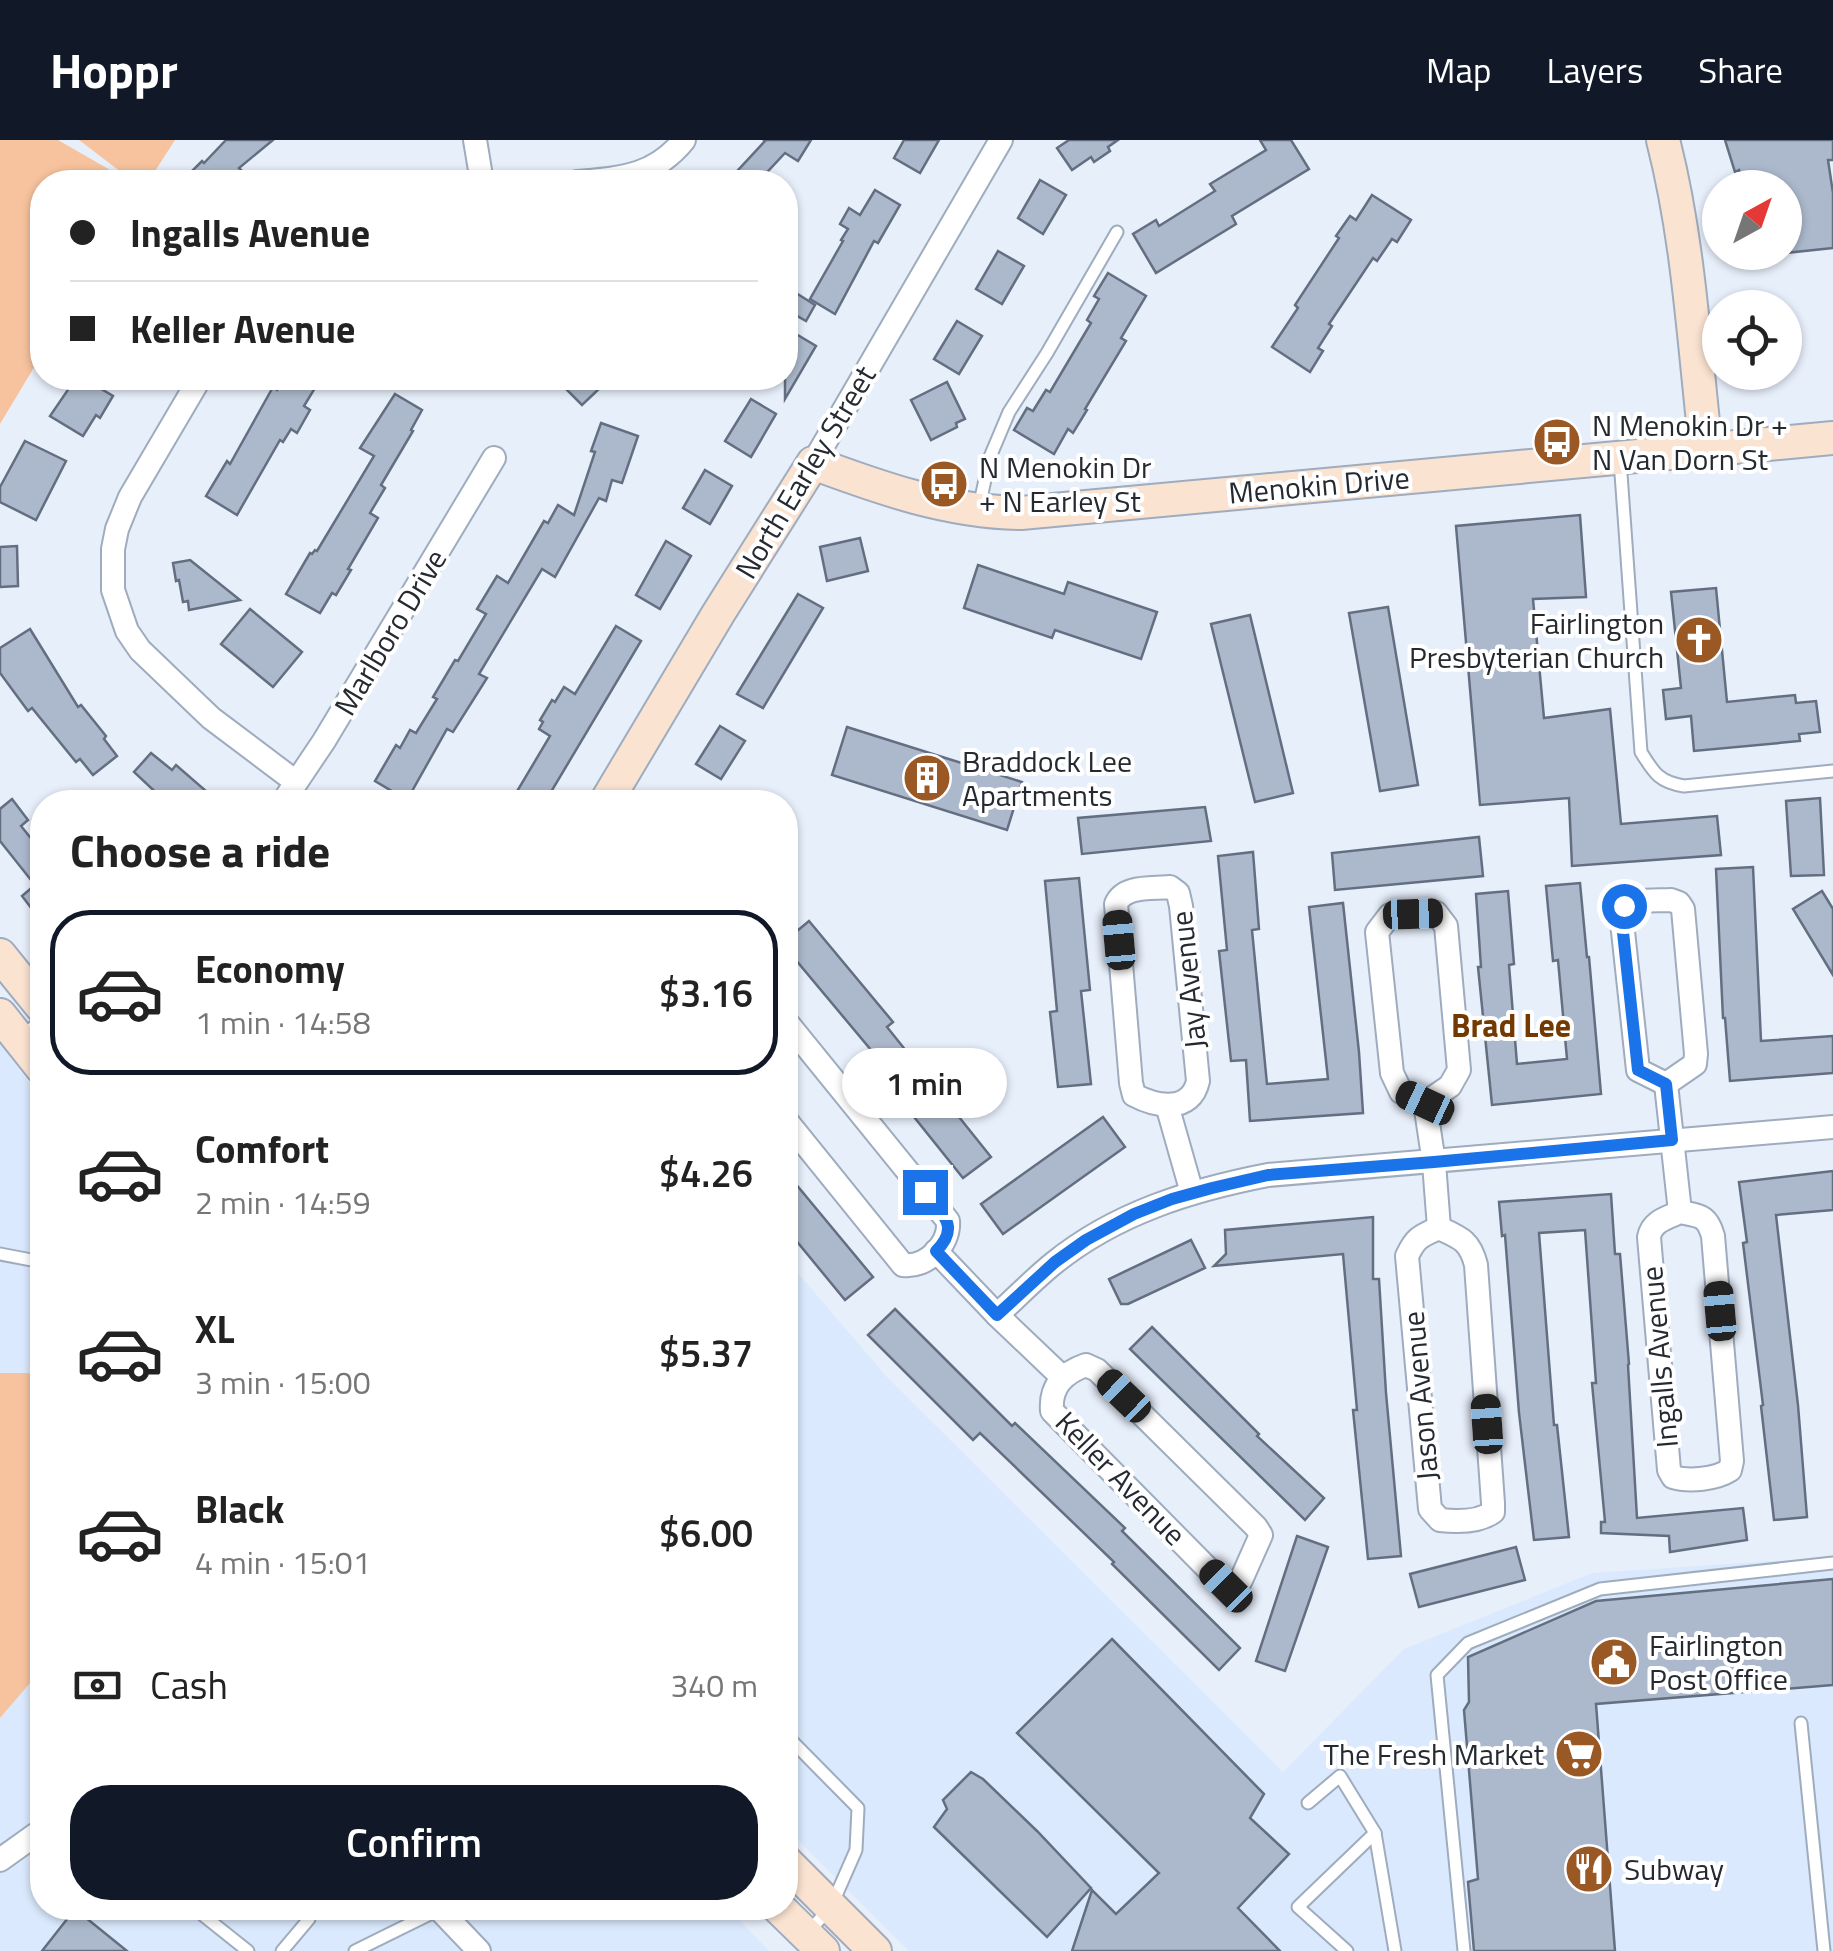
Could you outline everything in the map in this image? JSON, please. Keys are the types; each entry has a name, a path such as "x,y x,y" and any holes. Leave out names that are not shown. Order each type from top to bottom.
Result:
{"street":[{"path":"475,140 480,170"},
{"path":"645,170 666,160 684,140"},
{"name":"North Earley Street","path":"613,790 1002,140"},
{"path":"1663,140 1684,247 1706,449"},
{"path":"193,390 130,497 117,529 113,549 114,590 127,631 140,650 211,718 296,782"},
{"name":"Menokin Drive","path":"812,463 948,506 1020,512 1833,438"},
{"name":"Marlboro Drive","path":"291,790 494,458"},
{"name":"Jay Avenue","path":"1170,887 1178,893 1181,906 1198,1081 1191,1098 1167,1106 1134,1095 1116,904 1124,892 1170,887"},
{"path":"1671,900 1679,902 1683,909 1696,1054 1694,1064 1666,1084 1638,1070 1621,914 1630,902 1671,900"},
{"path":"1436,913 1446,926 1458,1070 1450,1086 1425,1103 1401,1092 1392,1073 1378,932 1390,915 1436,913"},
{"path":"0,954 30,992"},
{"path":"0,1015 30,1041"},
{"path":"798,1036 948,1221 942,1246 919,1264 904,1265 798,1134"},
{"path":"1666,1084 1680,1212"},
{"path":"1425,1103 1440,1228"},
{"path":"1167,1106 1192,1193"},
{"path":"997,1315 1055,1262 1134,1214 1192,1193 1268,1175 1833,1127"},
{"name":"Ingalls Avenue","path":"1680,1212 1702,1217 1710,1223 1713,1236 1732,1461 1730,1470 1722,1475 1681,1480 1673,1478 1669,1470 1649,1237 1657,1222 1680,1212"},
{"name":"Jason Avenue","path":"1440,1228 1463,1240 1472,1250 1476,1265 1494,1512 1486,1517 1452,1522 1440,1520 1430,1509 1407,1256 1420,1237 1440,1228"},
{"name":"Keller Avenue","path":"936,1251 1062,1377"},
{"name":"Keller Avenue","path":"1086,1365 1097,1370 1256,1526 1261,1536 1241,1580 1233,1588 1226,1586 1052,1412 1051,1398 1062,1377 1086,1365"},
{"path":"0,1860 30,1839"},
{"path":"798,1875 875,1951"},
{"path":"450,1920 479,1951"},
{"path":"791,1920 814,1942"}],"lane":[{"path":"978,511 990,457 1009,412 1117,232"},
{"path":"1619,458 1641,752 1652,770 1666,783 1684,786 1833,771"},
{"path":"0,1254 30,1260"},
{"path":"1464,1951 1437,1674 1468,1643 1600,1589 1833,1562"},
{"path":"1801,1722 1824,1951"},
{"path":"798,1747 858,1808 856,1850 814,1942"},
{"path":"1308,1803 1340,1776 1375,1832 1395,1951"},
{"path":"1347,1951 1298,1906 1375,1832"},
{"path":"209,1920 248,1951"},
{"path":"282,1951 308,1920"},
{"path":"355,1951 416,1920"}],"shaded area":[{"path":"0,140 58,140 110,170 30,170 30,374 0,424"},
{"path":"79,140 175,140 156,170 118,170"},
{"path":"0,1043 30,1084 30,1920 739,1920 769,1951 0,1951"},
{"path":"798,1273 886,1376 1283,1772 1404,1649 1592,1573 1833,1557 1833,1951 909,1951 798,1840"},
{"path":"0,1373 27,1373 30,1683 0,1718"}],"building":[{"path":"226,140 273,140 241,170 193,170"},
{"path":"811,140 798,161 785,153 769,170 738,170 765,141"},
{"path":"904,140 939,140 920,173 894,158"},
{"path":"1069,140 1118,140 1094,162 1091,157 1072,170 1057,148"},
{"path":"1260,140 1291,140 1309,169 1232,216 1236,224 1156,273 1133,234 1156,220 1159,226 1215,191 1210,184 1266,150"},
{"path":"1725,140 1833,140 1833,160 1828,160 1833,193 1833,248 1802,251 1802,170 1734,170"},
{"path":"1040,180 1066,195 1043,234 1018,218"},
{"path":"875,190 900,205 878,243 874,241 835,314 810,299 843,241 848,229 840,224 849,208 860,215"},
{"path":"1372,195 1411,220 1397,242 1392,239 1377,261 1373,258 1329,324 1332,326 1318,348 1323,351 1310,372 1272,347 1339,238 1336,236 1350,216 1356,220"},
{"path":"998,251 1024,266 1002,304 976,289"},
{"path":"1108,273 1146,296 1087,410 1073,433 1068,429 1054,454 1014,430 1027,408 1033,411 1046,390 1050,392 1091,323 1087,320 1099,299 1094,296"},
{"path":"798,294 815,305 806,321 798,316"},
{"path":"957,321 982,336 959,374 934,359"},
{"path":"798,335 816,346 798,377"},
{"path":"947,382 965,419 931,440 911,400"},
{"path":"68,390 103,390 113,396 83,436 50,416"},
{"path":"271,390 314,390 304,406 310,410 297,433 291,429 283,442 280,440 237,515 206,496 227,461 230,464"},
{"path":"567,390 598,390 582,405"},
{"path":"395,394 422,410 381,485 385,488 370,513 378,518 336,595 332,593 320,613 286,594 310,553 317,551 374,456 360,448"},
{"path":"751,399 776,414 751,457 725,441"},
{"path":"601,423 638,436 622,483 612,480 606,501 599,498 555,577 542,569 479,674 487,678 453,732 447,729 413,790 390,790 375,781 396,745 400,748 410,730 416,733 437,699 433,697 486,614 477,609 497,576 508,583 544,521 548,523 558,505 574,515 595,452 591,451"},
{"path":"25,441 66,461 36,520 0,502 0,487"},
{"path":"705,470 732,486 710,524 683,508"},
{"path":"1580,515 1586,597 1533,599 1544,718 1610,709 1621,824 1717,816 1721,855 1572,866 1569,798 1480,805 1456,526"},
{"path":"860,538 868,571 827,581 820,547"},
{"path":"666,541 691,556 660,609 636,595"},
{"path":"17,546 18,586 0,587 0,547"},
{"path":"190,560 240,600 189,610 188,601 183,602 173,563"},
{"name":"Braddock Lee Apartments","path":"978,565 1064,594 1068,582 1157,612 1141,659 1055,630 1052,638 964,608"},
{"name":"Fairlington Presbyterian Church","path":"1716,588 1727,702 1795,695 1796,703 1816,701 1820,732 1799,734 1800,741 1694,751 1691,716 1666,719 1663,690 1681,688 1671,592"},
{"path":"798,594 823,608 763,708 737,694"},
{"path":"1388,607 1418,785 1380,791 1349,613"},
{"path":"250,609 302,652 273,687 221,644"},
{"path":"1250,615 1293,793 1255,802 1211,624"},
{"path":"616,626 641,641 552,790 518,790 550,736 539,729 543,722 540,720 564,687 575,694"},
{"path":"30,629 78,707 81,705 106,736 104,739 117,756 93,775 80,759 76,762 32,708 28,711 0,673 0,648"},
{"path":"720,726 745,741 721,779 696,764"},
{"name":"Braddock Lee Apartments","path":"847,727 1022,782 1007,830 832,775"},
{"path":"151,753 172,770 176,765 205,790 153,790 134,772"},
{"path":"1820,798 1824,875 1791,876 1786,801"},
{"path":"12,799 28,820 21,826 30,837 30,879 0,841 0,809"},
{"path":"1205,807 1211,841 1082,854 1078,818"},
{"path":"1479,837 1483,876 1335,890 1332,853"},
{"path":"1253,852 1259,929 1252,930 1267,1084 1328,1079 1309,907 1343,903 1363,1113 1250,1121 1246,1060 1231,1061 1219,951 1227,950 1218,856"},
{"path":"1753,867 1761,1041 1833,1036 1833,1073 1730,1081 1716,869"},
{"path":"1079,878 1090,990 1081,991 1091,1084 1058,1087 1050,1012 1057,1011 1045,881"},
{"path":"1580,883 1601,1094 1492,1105 1478,967 1476,894 1508,891 1517,1064 1567,1059 1546,886"},
{"path":"30,889 30,906 22,896"},
{"path":"1822,891 1833,909 1833,975 1793,909"},
{"path":"809,921 893,1022 887,1027 991,1157 963,1178 870,1062 876,1056 798,963 798,930"},
{"path":"1103,1117 1125,1147 1003,1234 981,1204"},
{"path":"1833,1171 1833,1210 1776,1215 1807,1517 1774,1520 1739,1182"},
{"path":"798,1187 873,1277 845,1300 798,1243"},
{"path":"1611,1194 1629,1364 1637,1518 1743,1508 1747,1540 1670,1552 1669,1536 1601,1533 1601,1522 1605,1522 1592,1383 1596,1383 1585,1230 1539,1233 1554,1425 1569,1537 1534,1540 1499,1202"},
{"path":"1373,1217 1373,1279 1379,1279 1401,1556 1368,1559 1343,1254 1214,1266 1226,1254 1225,1230"},
{"path":"1191,1240 1205,1268 1121,1304 1109,1279"},
{"path":"895,1309 1012,1426 1015,1423 1125,1528 1122,1531 1240,1648 1219,1670 980,1433 973,1440 868,1335"},
{"path":"1152,1327 1257,1436 1324,1498 1305,1520 1130,1349"},
{"path":"1297,1536 1328,1547 1285,1671 1256,1661"},
{"path":"1516,1547 1525,1580 1419,1607 1410,1574"},
{"path":"1833,1579 1833,1685 1596,1704 1615,1951 1474,1951 1468,1882 1478,1879 1464,1710 1469,1702 1468,1657 1596,1601"},
{"path":"1112,1639 1264,1794 1250,1818 1289,1854 1238,1908 1280,1951 1072,1951 1092,1890 1116,1914 1159,1873 1017,1733"},
{"path":"971,1772 1037,1831 1091,1888 1047,1937 934,1827 947,1809 943,1800"},
{"path":"66,1920 89,1920 127,1951 42,1951"}],"place":[{"name":"N Menokin Dr + N Van Dorn St","path":"1557,442"},
{"name":"N Menokin Dr + N Earley St","path":"944,484"},
{"name":"Fairlington Presbyterian Church","path":"1699,640"},
{"name":"Braddock Lee Apartments","path":"927,778"},
{"name":"Fairlington Post Office","path":"1614,1662"},
{"name":"The Fresh Market","path":"1579,1754"},
{"name":"Subway","path":"1589,1869"}],"district":[{"name":"Brad Lee","path":"1511,1025"}],"route":[{"path":"925,1192 948,1221 948,1232 936,1251 997,1315 1055,1262 1086,1240 1134,1214 1232,1182 1268,1175 1672,1140 1666,1084 1638,1070 1621,914 1624,906"}]}
